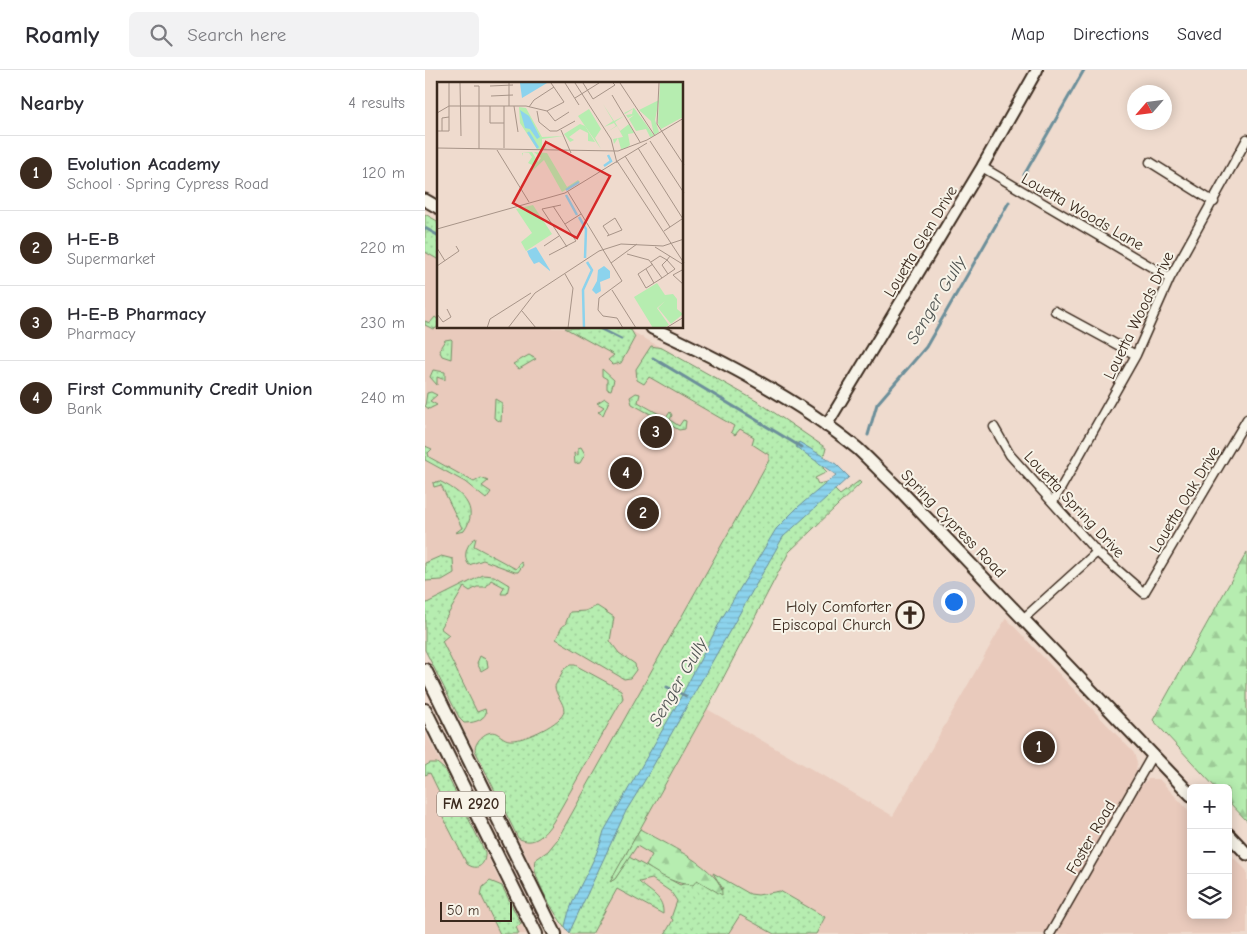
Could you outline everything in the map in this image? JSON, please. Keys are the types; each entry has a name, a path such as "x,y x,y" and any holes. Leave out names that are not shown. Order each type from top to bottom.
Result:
{"main road":[{"path":"425,200 437,207"},
{"name":"Spring Cypress Road","path":"653,329 715,358 774,392 857,449 899,489 1187,791"},
{"name":"FM 2920","path":"425,670 555,934"},
{"name":"FM 2920","path":"425,710 536,934"},
{"path":"1232,838 1247,854"}],"street":[{"name":"Louetta Glen Drive","path":"826,426 982,167 1037,70"},
{"name":"Louetta Woods Drive","path":"1053,502 1136,356 1170,278 1247,140"},
{"path":"1150,162 1213,202"},
{"name":"Louetta Woods Lane","path":"982,167 1170,278"},
{"path":"1055,311 1136,356"},
{"name":"Louetta Oak Drive","path":"1144,593 1247,421"},
{"name":"Louetta Spring Drive","path":"994,427 1010,454 1097,552 1144,593"},
{"path":"1023,619 1097,552"},
{"name":"Foster Road","path":"1050,934 1153,754"}],"shaded area":[{"path":"425,214 437,221 437,329 628,329 760,403 805,433 546,896 425,650"},
{"path":"1006,618 1134,753 1137,763 1136,772 1045,934 581,934 707,709 893,816"},
{"path":"425,731 485,852 526,934 425,934"},
{"path":"1148,779 1159,779 1187,809 1187,919 1232,919 1232,856 1247,871 1247,934 1056,934 1137,789"}],"green space":[{"path":"425,214 437,221 437,259 425,252"},
{"path":"435,317 437,318 437,328 433,329 425,325 425,321 430,323"},
{"path":"567,329 631,330 635,337 621,363 613,365 608,360 614,355"},
{"path":"451,339 451,359 442,356 439,350 445,340"},
{"path":"651,346 662,348 760,403 826,448 824,456 827,462 823,468 827,472 815,478 818,484 827,482 840,495 859,481 861,483 789,552 707,709 611,881 615,879 629,857 680,885 696,880 723,889 713,873 750,894 758,895 780,891 825,917 816,934 774,934 740,915 728,934 665,934 673,920 671,918 677,901 671,892 652,879 639,882 659,899 663,908 663,914 617,889 592,934 570,934 553,909 537,876 535,860 548,851 557,840 769,460 769,455 752,444 754,437 740,429 735,435 731,432 734,426 649,377 644,384 637,380 636,369"},
{"path":"529,355 536,359 519,369 513,364"},
{"path":"602,369 614,380 611,390 607,389 607,379 602,376"},
{"path":"433,370 445,372 445,380 437,377 437,385 430,377"},
{"path":"431,392 437,395 430,401 437,405 429,409 425,406 427,393"},
{"path":"636,393 640,394 638,402 666,418 670,412 672,415 670,420 679,426 683,420 686,421 685,429 679,430 632,404 630,397"},
{"path":"605,398 609,401 603,415 598,412 604,407 597,403"},
{"path":"495,399 502,403 501,422 494,418"},
{"path":"425,446 432,449 428,453 429,457 474,482 481,478 488,481 482,486 491,492 486,499 465,482 425,460"},
{"path":"581,447 585,454 580,463 575,464 574,453 578,455 578,448"},
{"path":"439,481 461,495 469,507 469,522 464,531 455,533 462,528 441,485 434,487 433,483"},
{"path":"476,538 474,546 516,569 521,562 523,565 518,572 515,572 483,560 469,565 466,558 468,546"},
{"path":"1247,552 1247,821 1232,805 1232,784 1212,784 1153,720"},
{"path":"441,556 453,559 454,573 442,580 425,581 425,563"},
{"path":"483,575 494,576 509,585 507,594 501,594 504,587 491,580 486,587 477,587 470,591 464,587 440,628 449,635 442,641 477,712 485,709 485,716 480,720 464,723 460,719 425,650 425,604"},
{"path":"597,606 614,617 610,641 619,653 635,664 636,670 630,678 624,679 556,639 563,625 565,625 570,612 585,611"},
{"path":"480,656 487,660 488,667 481,671 477,663"},
{"path":"570,665 575,665 621,690 623,698 553,822 538,838 529,841 524,840 518,838 475,750 477,743 485,734 493,732 508,740 519,739 543,730 557,721 564,711 555,686 564,669"},
{"path":"430,763 437,763 444,769 485,852 481,866 475,867 467,864 441,813 447,808 430,773 425,775 425,766"},
{"path":"640,829 703,866 720,885 722,895 697,880 693,885 686,884 668,879 657,873 646,866 652,855 637,846 615,879 610,882"},
{"path":"490,881 502,886 521,924 516,927 519,934 500,934 481,895 483,887"}],"water":[{"path":"799,442 836,464 849,477 783,537 626,811 569,933 565,926 568,914 596,855 604,831 674,710 722,618 776,529 798,507 836,475 796,447"}],"waterway":[{"name":"Senger Gully","path":"1024,175 1084,70"},
{"name":"Senger Gully","path":"868,435 877,404 926,347 1009,202"},
{"path":"425,228 437,235"},
{"path":"601,329 621,339"},
{"path":"653,358 801,447"},
{"path":"667,687 686,696"}],"place":[{"name":"H-E-B Pharmacy","path":"656,432"},
{"name":"First Community Credit Union","path":"626,473"},
{"name":"H-E-B","path":"643,513"},
{"name":"Holy Comforter Episcopal Church","path":"910,615"},
{"name":"Evolution Academy","path":"1039,747"}]}
